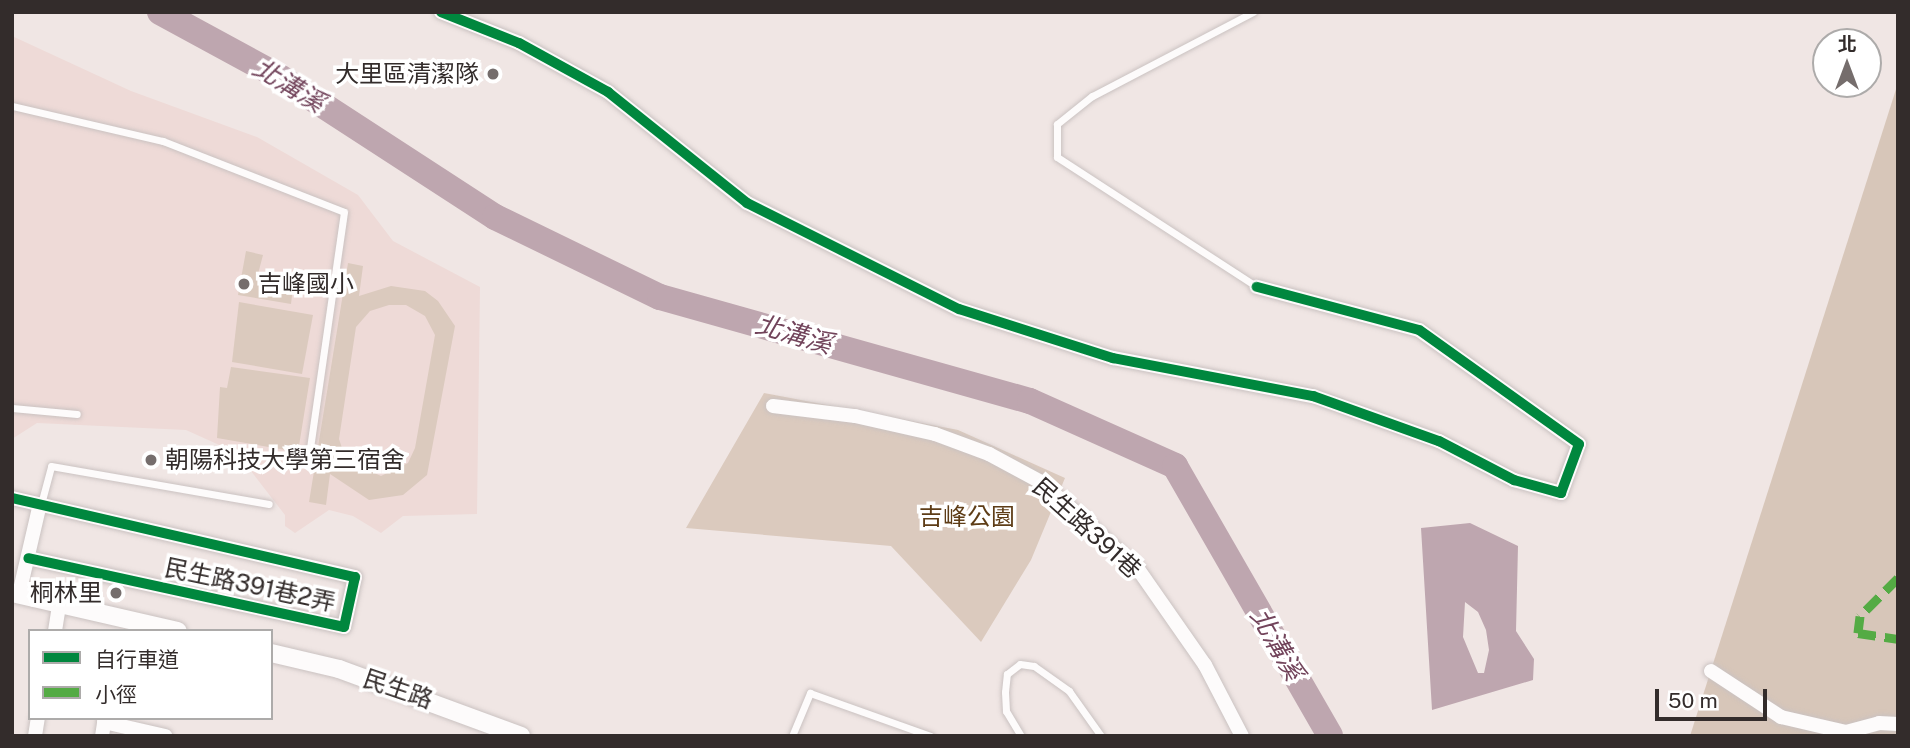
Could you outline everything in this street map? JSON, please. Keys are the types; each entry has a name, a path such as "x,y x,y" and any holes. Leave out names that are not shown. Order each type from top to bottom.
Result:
{"street":[{"path":"441,12 519,43 608,92 747,203 959,309 1113,358 1313,396 1440,441 1514,480 1561,493 1579,444 1419,330 1257,287"},
{"name":"民生路391巷","path":"773,406 855,416 935,434 989,454 1041,482 1138,569 1205,665 1242,736"},
{"path":"12,498 40,504 28,558 16,594 120,624 161,629"},
{"name":"民生路391巷2弄","path":"28,558 344,627 355,577 40,504"},
{"path":"54,629 59,605"},
{"name":"民生路","path":"273,653 339,668 521,736"},
{"path":"1711,671 1781,718 1846,732 1879,723 1898,724"},
{"path":"104,725 165,736"}],"lane":[{"path":"1253,12 1092,96 1056,124 1057,156 1257,287"},
{"path":"12,106 163,141 344,212 309,456"},
{"path":"12,408 77,414"},
{"path":"40,504 51,466 269,503"},
{"path":"1020,736 1006,710 1005,692 1007,674 1020,664 1034,666 1069,691 1101,736"},
{"path":"792,736 810,692 931,736"},
{"path":"904,736 908,727"}],"shaded area":[{"name":"吉峰國小","path":"12,36 131,91 257,137 358,195 393,241 480,287 477,514 403,516 381,533 353,516 329,510 295,533 285,526 285,515 237,453 186,430 37,423 12,439"},
{"path":"1898,83 1898,736 1690,736"},
{"path":"1470,523 1518,546 1516,631 1534,659 1533,680 1432,710 1421,528","holes":["1465,602 1478,612 1486,630 1489,650 1484,673 1478,673 1463,637"]}],"green space":[{"path":"246,251 263,255 258,274 262,280 293,287 291,304 238,295"},
{"path":"348,263 363,266 359,296 391,286 425,291 438,301 455,326 427,475 403,495 369,500 330,474 326,505 309,502","holes":["389,305 406,305 425,316 435,335 415,448 408,463 381,476 346,460 339,439 356,327 370,311"]},
{"path":"239,302 313,315 302,374 232,362"},
{"path":"231,367 310,378 298,452 217,438 220,387 227,388"},
{"name":"吉峰公園","path":"764,393 958,430 1065,478 1031,560 981,642 891,546 686,528"}],"waterway":[{"name":"北溝溪","path":"160,12 278,76 495,217 660,297 1030,401 1175,466 1330,736"}],"marked path":[{"path":"1898,578 1860,616 1858,633 1898,639"}],"cycle path":[{"path":"441,12 519,43 608,92 747,203 959,309 1113,358 1313,396 1439,441 1514,480 1561,493 1579,444 1419,330 1257,287"},
{"path":"12,498 355,577 344,627 28,558"}],"place":[{"name":"大里區清潔隊","path":"493,74"},
{"name":"吉峰國小","path":"244,284"},
{"name":"朝陽科技大學第三宿舍","path":"151,460"},
{"name":"桐林里","path":"116,593"}]}
